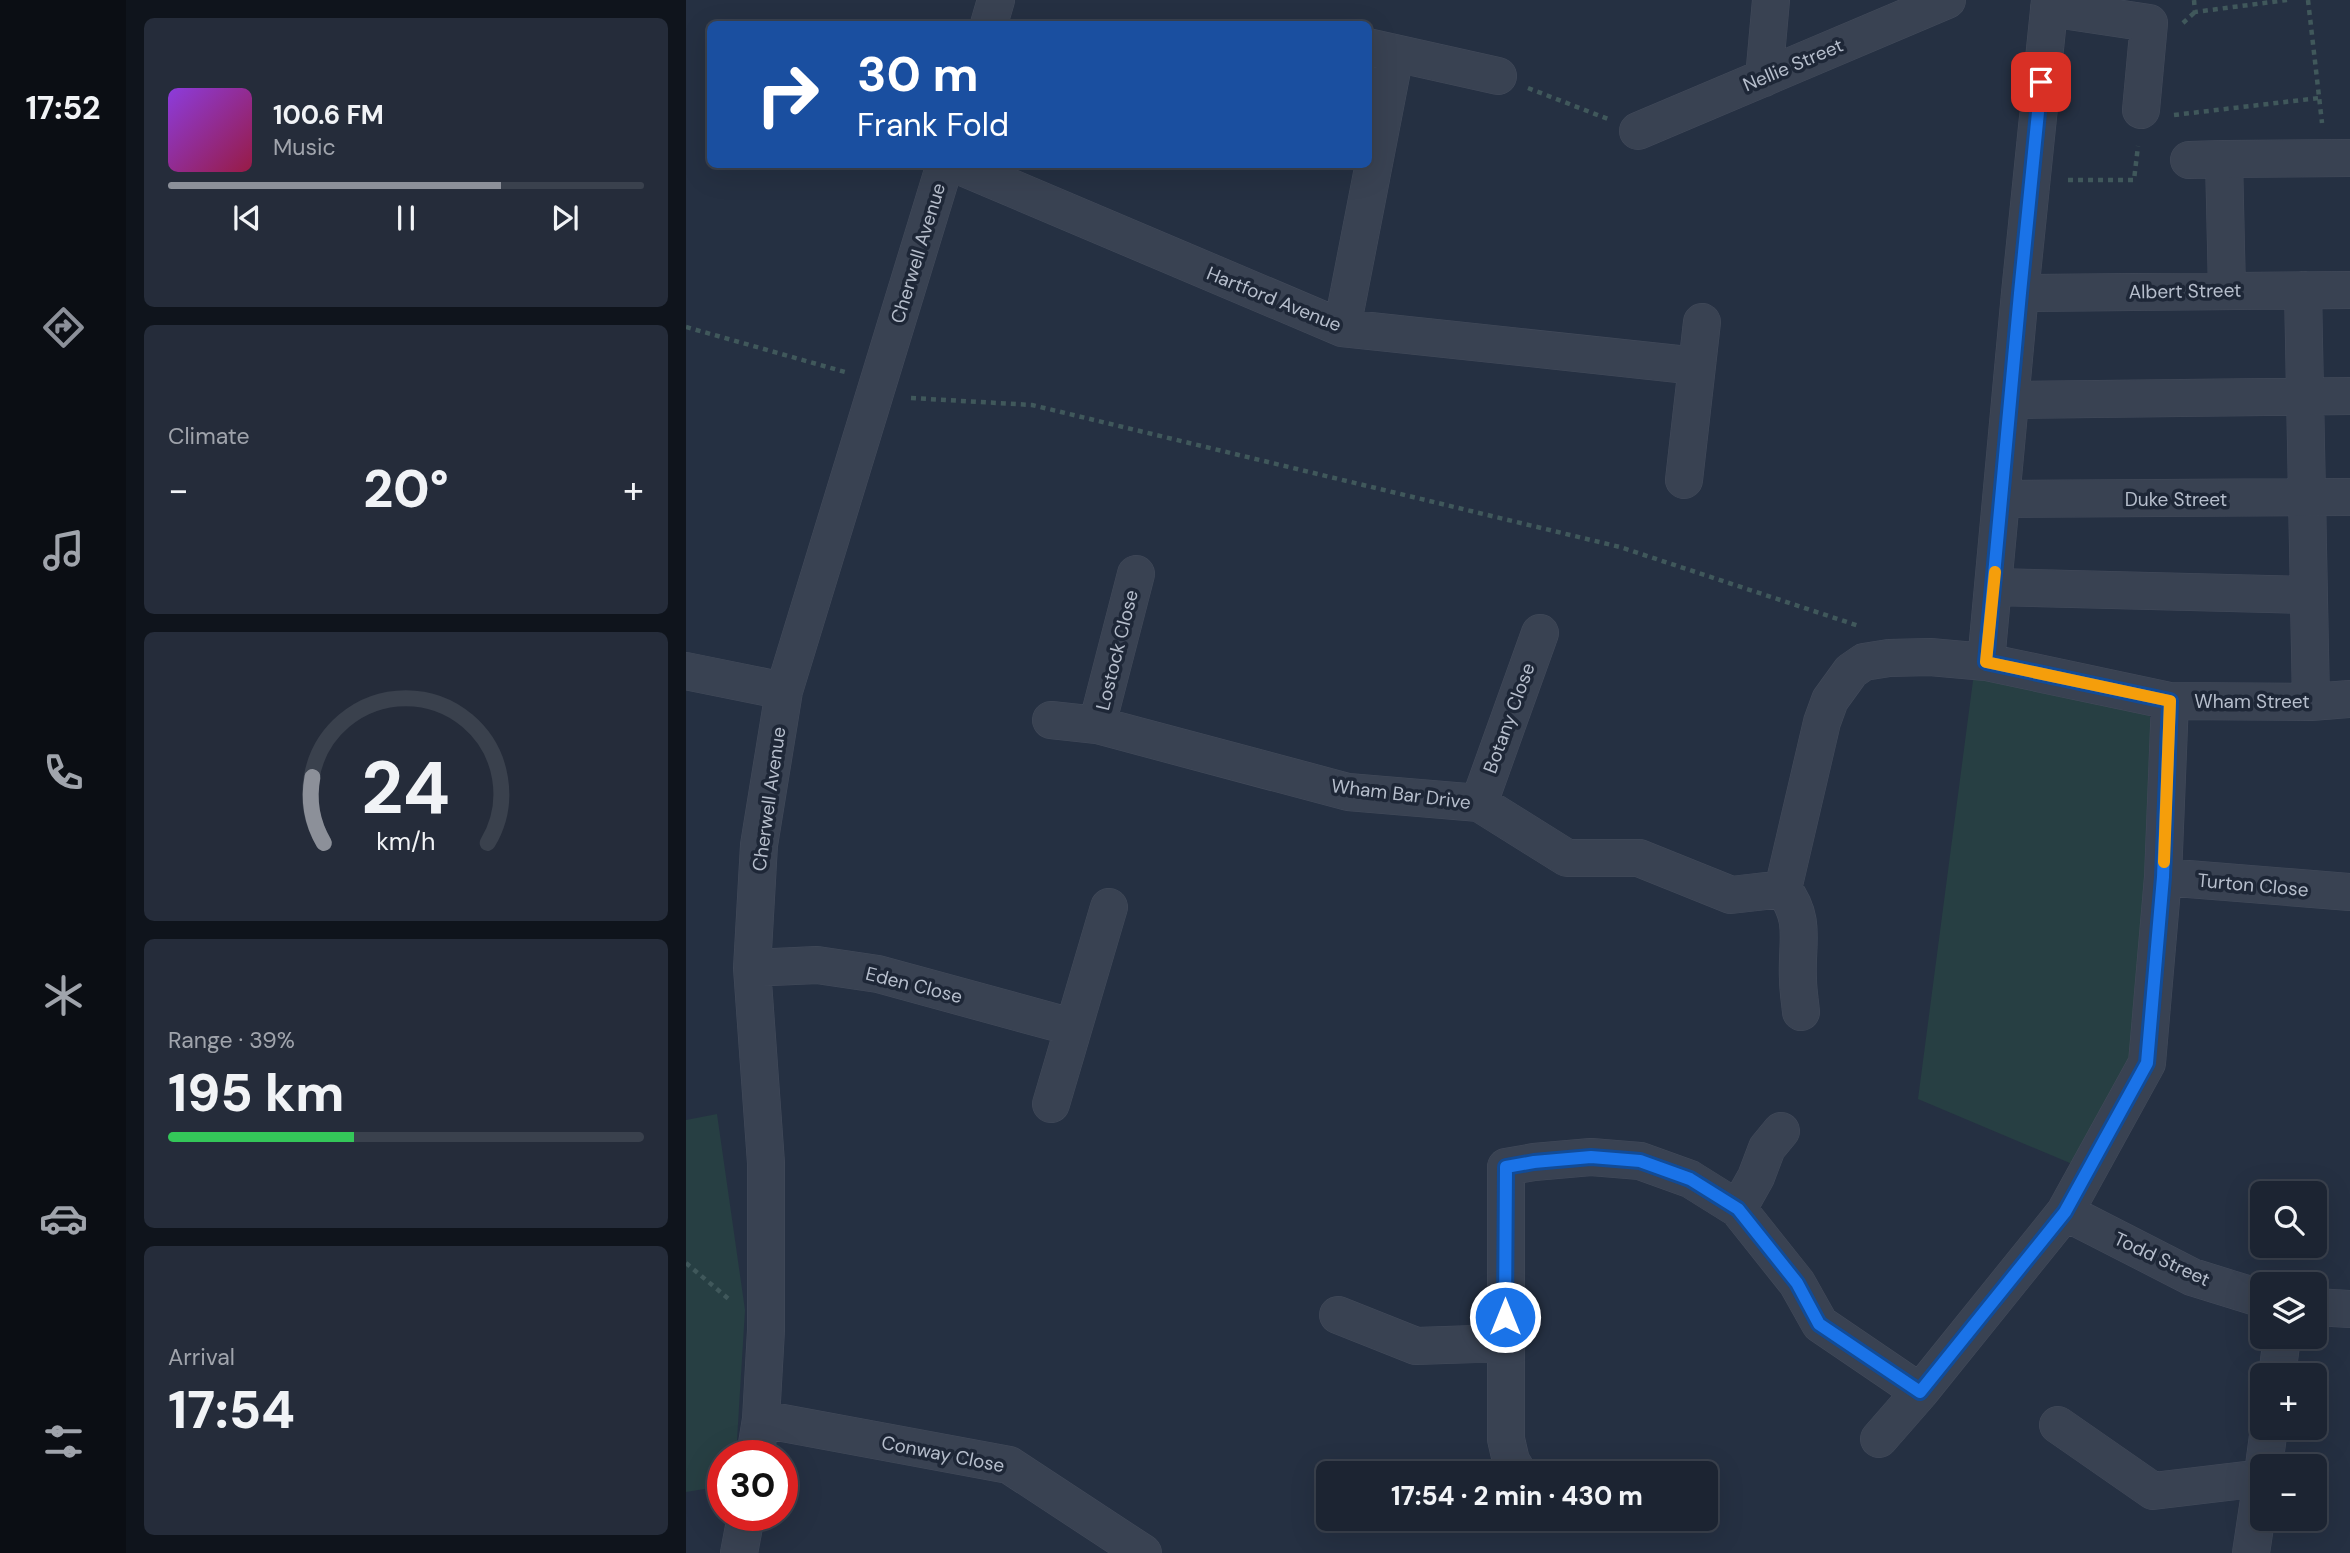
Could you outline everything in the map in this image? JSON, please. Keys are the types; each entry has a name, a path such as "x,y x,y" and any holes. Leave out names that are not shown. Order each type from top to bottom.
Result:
{"street":[{"path":"990,21 996,0"},
{"path":"1764,78 1772,0"},
{"name":"Nellie Street","path":"1639,131 1764,78 1904,9 1947,0"},
{"path":"1986,662 2050,4 2149,23 2139,128"},
{"path":"1372,120 1382,51 1498,76"},
{"path":"2227,291 2207,159 2338,158"},
{"name":"Cherwell Avenue","path":"758,1440 766,1330 766,1163 752,968 759,845 784,691 945,168"},
{"name":"Hartford Avenue","path":"964,168 1342,328 1697,366"},
{"path":"1342,328 1365,168"},
{"path":"2303,290 2311,702"},
{"name":"Albert Street","path":"2020,293 2350,290"},
{"path":"1684,480 1702,322"},
{"path":"2010,400 2350,396"},
{"name":"Duke Street","path":"2002,499 2350,497"},
{"name":"Lostock Close","path":"1097,725 1136,575"},
{"path":"1993,587 2309,596"},
{"name":"Botany Close","path":"1479,803 1539,634"},
{"name":"Wham Street","path":"1873,661 1930,657 1986,662 2170,701 2311,702 2350,699"},
{"path":"1801,1012 1798,979 1799,922 1794,904 1783,889 1822,722 1830,700 1851,671 1873,661"},
{"path":"686,671 784,691"},
{"path":"1879,1440 2065,1212 2147,1063 2163,877 2170,701"},
{"name":"Wham Bar Drive","path":"1051,720 1097,725 1348,792 1479,803 1567,858 1639,858 1731,895 1783,889"},
{"name":"Turton Close","path":"2163,877 2347,892"},
{"path":"1051,1104 1110,907"},
{"name":"Eden Close","path":"752,968 817,965 878,974 1072,1027"},
{"path":"1738,1209 1768,1148 1781,1132"},
{"path":"1511,1461 1506,1439 1504,1343 1506,1167 1534,1162 1591,1157 1640,1161 1690,1179 1738,1209 1797,1283 1819,1324 1920,1392"},
{"name":"Todd Street","path":"2065,1212 2192,1277 2250,1295"},
{"path":"2327,1308 2350,1309"},
{"path":"1338,1315 1416,1346 1504,1343"},
{"name":"Conway Close","path":"761,1419 1009,1465 1143,1553"},
{"path":"2058,1424 2153,1491 2250,1478"},
{"path":"739,1553 743,1531"},
{"path":"2251,1553 2254,1531"}],"path":[{"path":"2194,0 2195,12 2287,0"},
{"path":"2308,0 2319,98 2338,158"},
{"path":"1498,76 1639,131"},
{"path":"2031,181 2134,180 2139,128 2174,115 2319,98"},
{"path":"686,327 877,388 1032,405 1620,547 1875,631 1873,661"},
{"path":"686,1263 766,1330"}],"green space":[{"path":"1974,673 2150,706 2150,881 2138,1060 2077,1166 1918,1099"},
{"path":"717,1114 745,1310 737,1440 707,1440 707,1489 686,1492 686,1120"}],"slow traffic":[{"path":"1995,572 1986,662 2170,701 2164,862"}],"route":[{"path":"1505,1317 1506,1167 1591,1157 1640,1161 1690,1179 1738,1209 1797,1283 1819,1324 1920,1392 2065,1212 2147,1063 2163,877 2170,701 1986,662 2041,82"}]}
